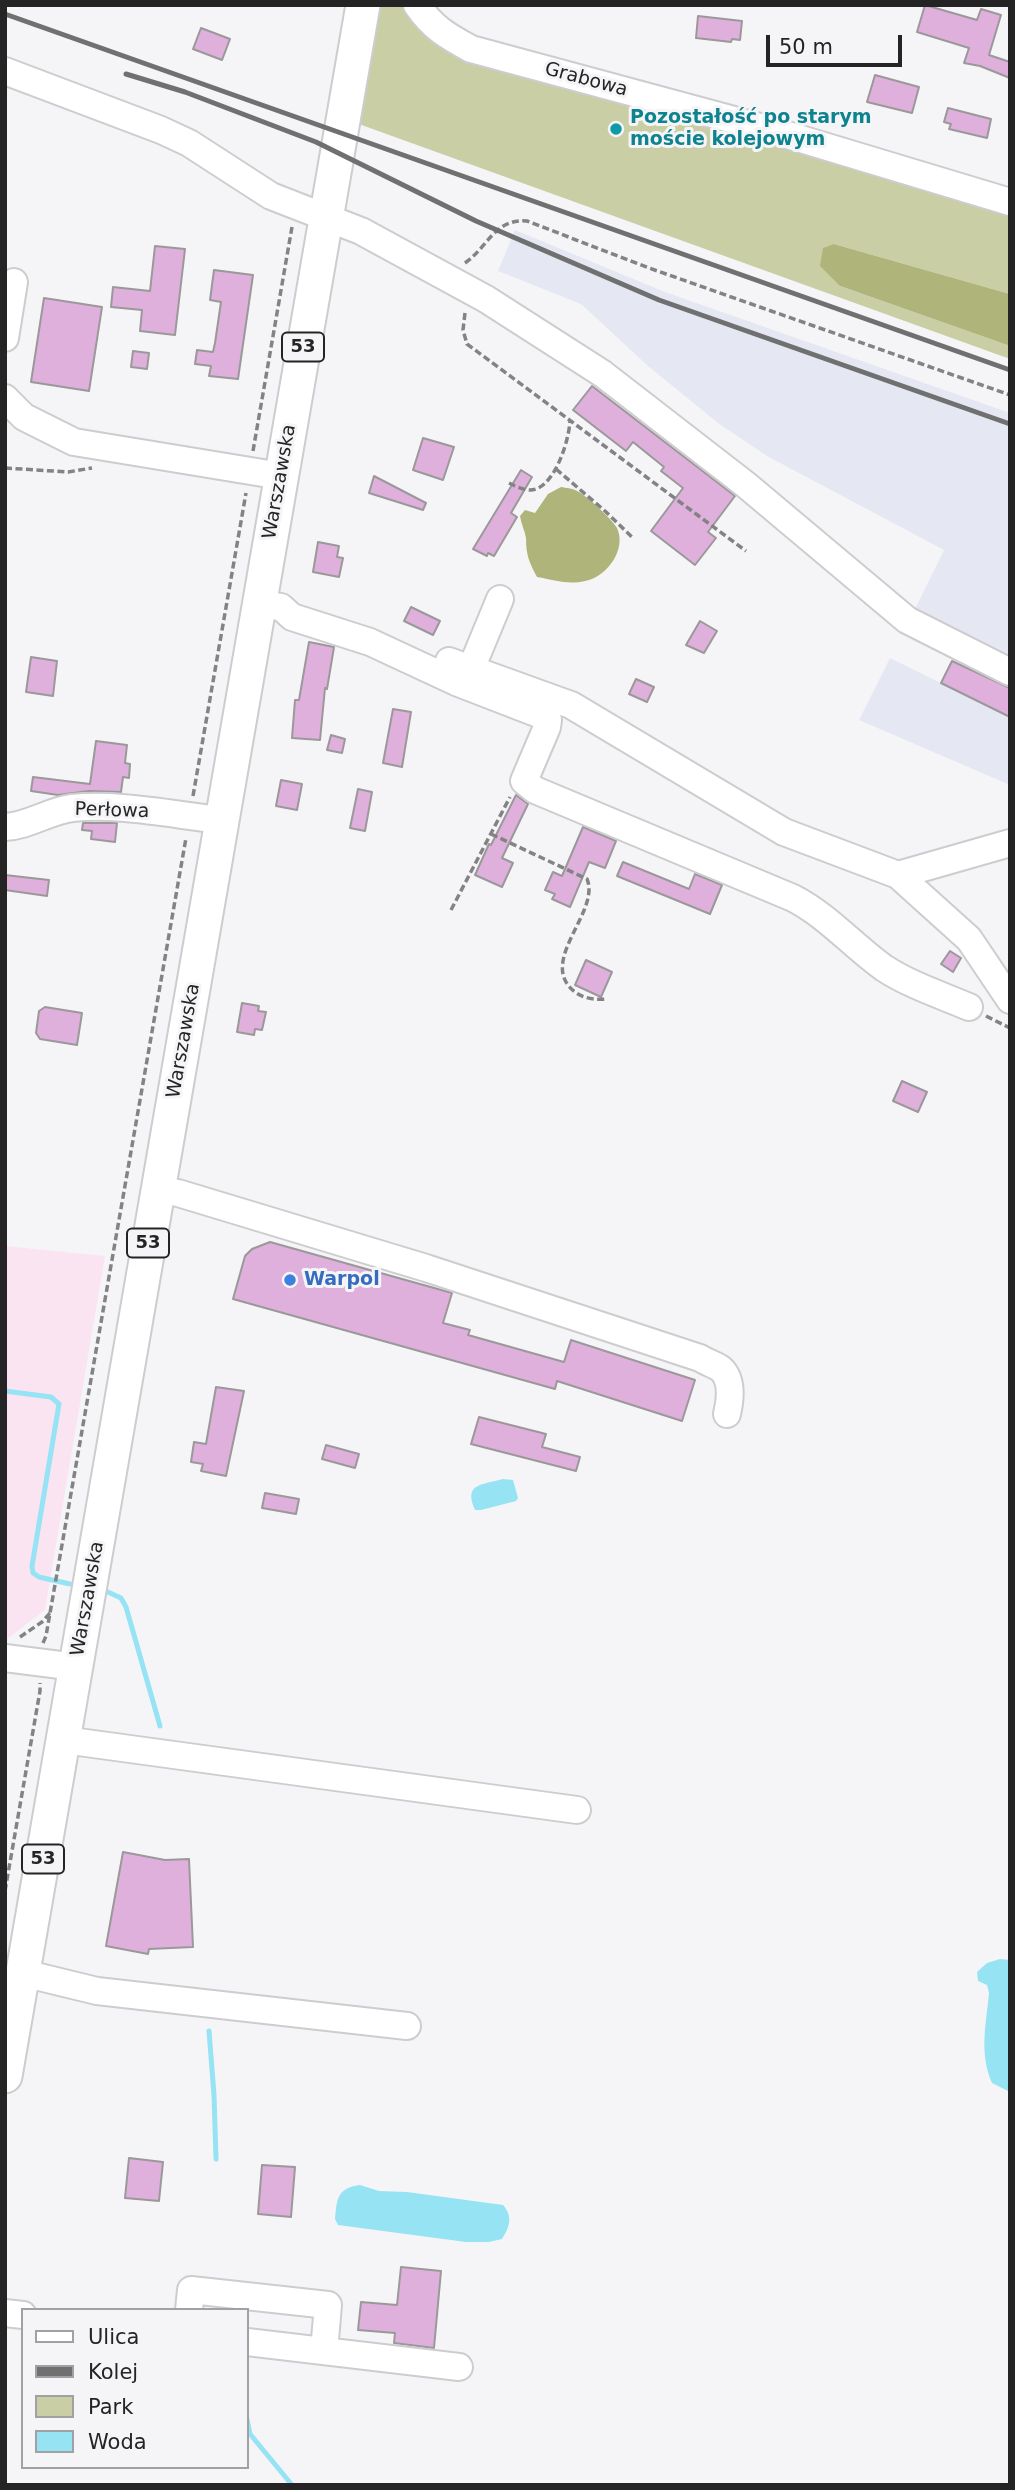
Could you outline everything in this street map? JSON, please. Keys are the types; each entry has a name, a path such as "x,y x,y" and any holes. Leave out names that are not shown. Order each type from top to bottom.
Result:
{"main road":[{"name":"Warszawska","path":"5,2076 158,1190 206,818 270,605 266,473 310,217 361,6"}],"street":[{"name":"Grabowa","path":"417,5 429,23 471,49 771,130 1010,202"},
{"path":"5,71 189,143 310,217 361,231 486,299 603,374 745,484 907,620 1010,672"},
{"path":"5,338 14,282"},
{"path":"5,398 24,417 74,442 266,473"},
{"path":"471,669 500,599"},
{"path":"270,605 294,602 369,624 419,650 571,705 784,832 898,875 969,939 1010,1000"},
{"path":"270,605 292,617 370,642 481,692 544,716 548,720 547,727 524,781 548,797 793,898 817,912 883,967 968,1007"},
{"name":"Perłowa","path":"5,827 18,827 52,812 72,808 109,808 206,818"},
{"path":"898,875 1010,843"},
{"path":"158,1190 178,1193 426,1268 700,1358 722,1370 730,1387 727,1414"},
{"path":"8,1650 76,1667"},
{"path":"64,1740 577,1810"},
{"path":"23,1973 97,1991 407,2026"},
{"path":"189,2308 191,2290 328,2305 324,2351"},
{"path":"248,2342 459,2367"}],"path":[{"path":"39,1646 46,1636 51,1612 206,818 310,217"},
{"path":"438,273 461,267 478,254 501,226 508,222 527,221 649,268 1010,395"},
{"path":"465,288 463,330 467,344 746,551"},
{"path":"509,483 532,491 548,481 566,443 570,422"},
{"path":"556,469 634,539"},
{"path":"451,910 512,794 524,781"},
{"path":"491,834 587,880 590,891 564,954 564,975 573,990 581,995 592,999 607,999"},
{"path":"8,1650 51,1612"},
{"path":"5,1891 40,1691 37,1678"}],"shaded area":[{"path":"515,230 665,292 1010,413 1010,661 913,613 944,550 767,456 718,423 648,366 581,304 498,271"},
{"path":"890,658 1010,717 1010,785 859,720"},
{"path":"5,1246 105,1256 45,1610 7,1639"}],"green space":[{"path":"377,5 406,5 412,14 726,128 1010,213 1010,294 834,244 840,286 1010,346 1010,359 356,123"},
{"path":"834,244 1010,294 1010,346 840,286 820,266 823,248"},
{"path":"561,487 581,493 605,513 617,528 619,545 613,561 601,574 585,581 567,582 537,577 527,554 520,516 525,510 535,513 548,494"}],"water":[{"path":"503,1479 513,1480 518,1498 516,1501 475,1510 471,1495 473,1490 482,1484"},
{"path":"1000,1959 1010,1960 1010,2092 992,2083 988,2072 984,2039 989,1993 987,1985 978,1981 977,1972 987,1963"},
{"path":"360,2185 379,2191 407,2192 503,2205 509,2217 507,2230 502,2239 466,2242 338,2225 335,2219 340,2196 347,2189"}],"building":[{"path":"925,5 977,20 981,9 1001,15 989,55 1010,62 1010,78 980,66 964,63 969,48 917,32"},
{"path":"698,16 742,21 740,40 732,39 731,42 696,38"},
{"path":"201,28 230,39 222,60 193,49"},
{"path":"875,75 919,87 912,113 867,102"},
{"path":"948,108 991,119 987,138 949,129 951,124 944,122"},
{"path":"155,246 185,249 175,335 140,331 142,310 111,307 113,287 150,291"},
{"path":"214,270 253,275 238,379 209,376 211,366 195,364 197,350 213,352 215,343 221,302 210,300"},
{"path":"44,298 102,307 89,391 31,382"},
{"path":"133,351 149,353 147,369 131,367"},
{"path":"592,386 735,496 708,532 716,538 695,565 651,531 683,488 661,471 664,467 633,442 626,451 573,410"},
{"path":"423,438 454,447 443,480 413,470"},
{"path":"521,470 532,477 511,513 517,517 494,556 488,553 487,556 473,549"},
{"path":"374,476 426,503 423,510 369,493"},
{"path":"318,542 339,546 337,557 343,558 339,577 313,572"},
{"path":"411,607 440,621 433,635 404,621"},
{"path":"700,621 717,631 704,653 686,645"},
{"path":"309,642 334,647 327,689 325,688 320,740 292,738 295,700 299,700"},
{"path":"31,657 57,661 53,696 26,692"},
{"path":"952,661 1010,688 1010,717 941,683"},
{"path":"636,679 654,687 647,702 629,694"},
{"path":"393,709 411,712 402,767 383,763"},
{"path":"331,735 345,739 342,753 327,750"},
{"path":"96,741 127,745 125,763 130,764 129,778 123,777 121,792 89,791 58,795 31,791 33,777 90,784"},
{"path":"281,780 302,784 297,810 276,806"},
{"path":"358,789 372,792 365,831 350,828"},
{"path":"516,795 528,804 502,858 513,863 502,887 475,875"},
{"path":"83,823 117,823 115,842 91,839 92,831 82,830"},
{"path":"583,827 616,841 605,868 589,862 570,907 552,899 555,894 545,890 553,872 562,876"},
{"path":"623,862 689,889 695,874 722,885 710,914 617,876"},
{"path":"5,875 49,880 47,896 5,890"},
{"path":"950,951 961,958 953,972 941,964"},
{"path":"586,960 612,972 601,997 575,985"},
{"path":"242,1003 259,1006 258,1011 266,1012 262,1030 255,1029 254,1035 237,1032"},
{"path":"45,1007 82,1013 77,1045 40,1039 36,1033 39,1011"},
{"path":"902,1081 927,1092 918,1112 893,1101"},
{"path":"270,1242 452,1293 443,1323 470,1330 468,1335 564,1362 571,1340 695,1380 682,1421 557,1381 555,1389 233,1299 245,1256 252,1249"},
{"path":"216,1387 244,1391 226,1476 201,1471 203,1464 191,1462 194,1442 206,1444"},
{"path":"479,1417 546,1434 542,1447 580,1457 576,1471 471,1444"},
{"path":"326,1445 359,1454 355,1468 322,1459"},
{"path":"265,1493 299,1499 296,1514 262,1508"},
{"path":"123,1852 165,1860 189,1859 193,1947 149,1949 148,1954 106,1946"},
{"path":"129,2158 163,2162 159,2201 125,2198"},
{"path":"262,2165 295,2167 291,2217 258,2214"},
{"path":"401,2267 441,2271 434,2348 394,2343 395,2333 358,2330 361,2302 397,2305"}],"waterway":[{"path":"5,1391 51,1397 59,1404 32,1566 33,1573 39,1577 70,1584"},
{"path":"108,1592 121,1598 126,1607 160,1726"},
{"path":"209,2031 216,2159"},
{"path":"248,2424 250,2434 292,2485"}],"railway":[{"path":"5,14 1010,370"},
{"path":"126,74 185,92 316,142 476,221 659,300 1010,424"}],"place":[{"name":"Pozostałość po starym moście kolejowym","path":"616,129"},
{"name":"Warpol","path":"290,1280"}]}
